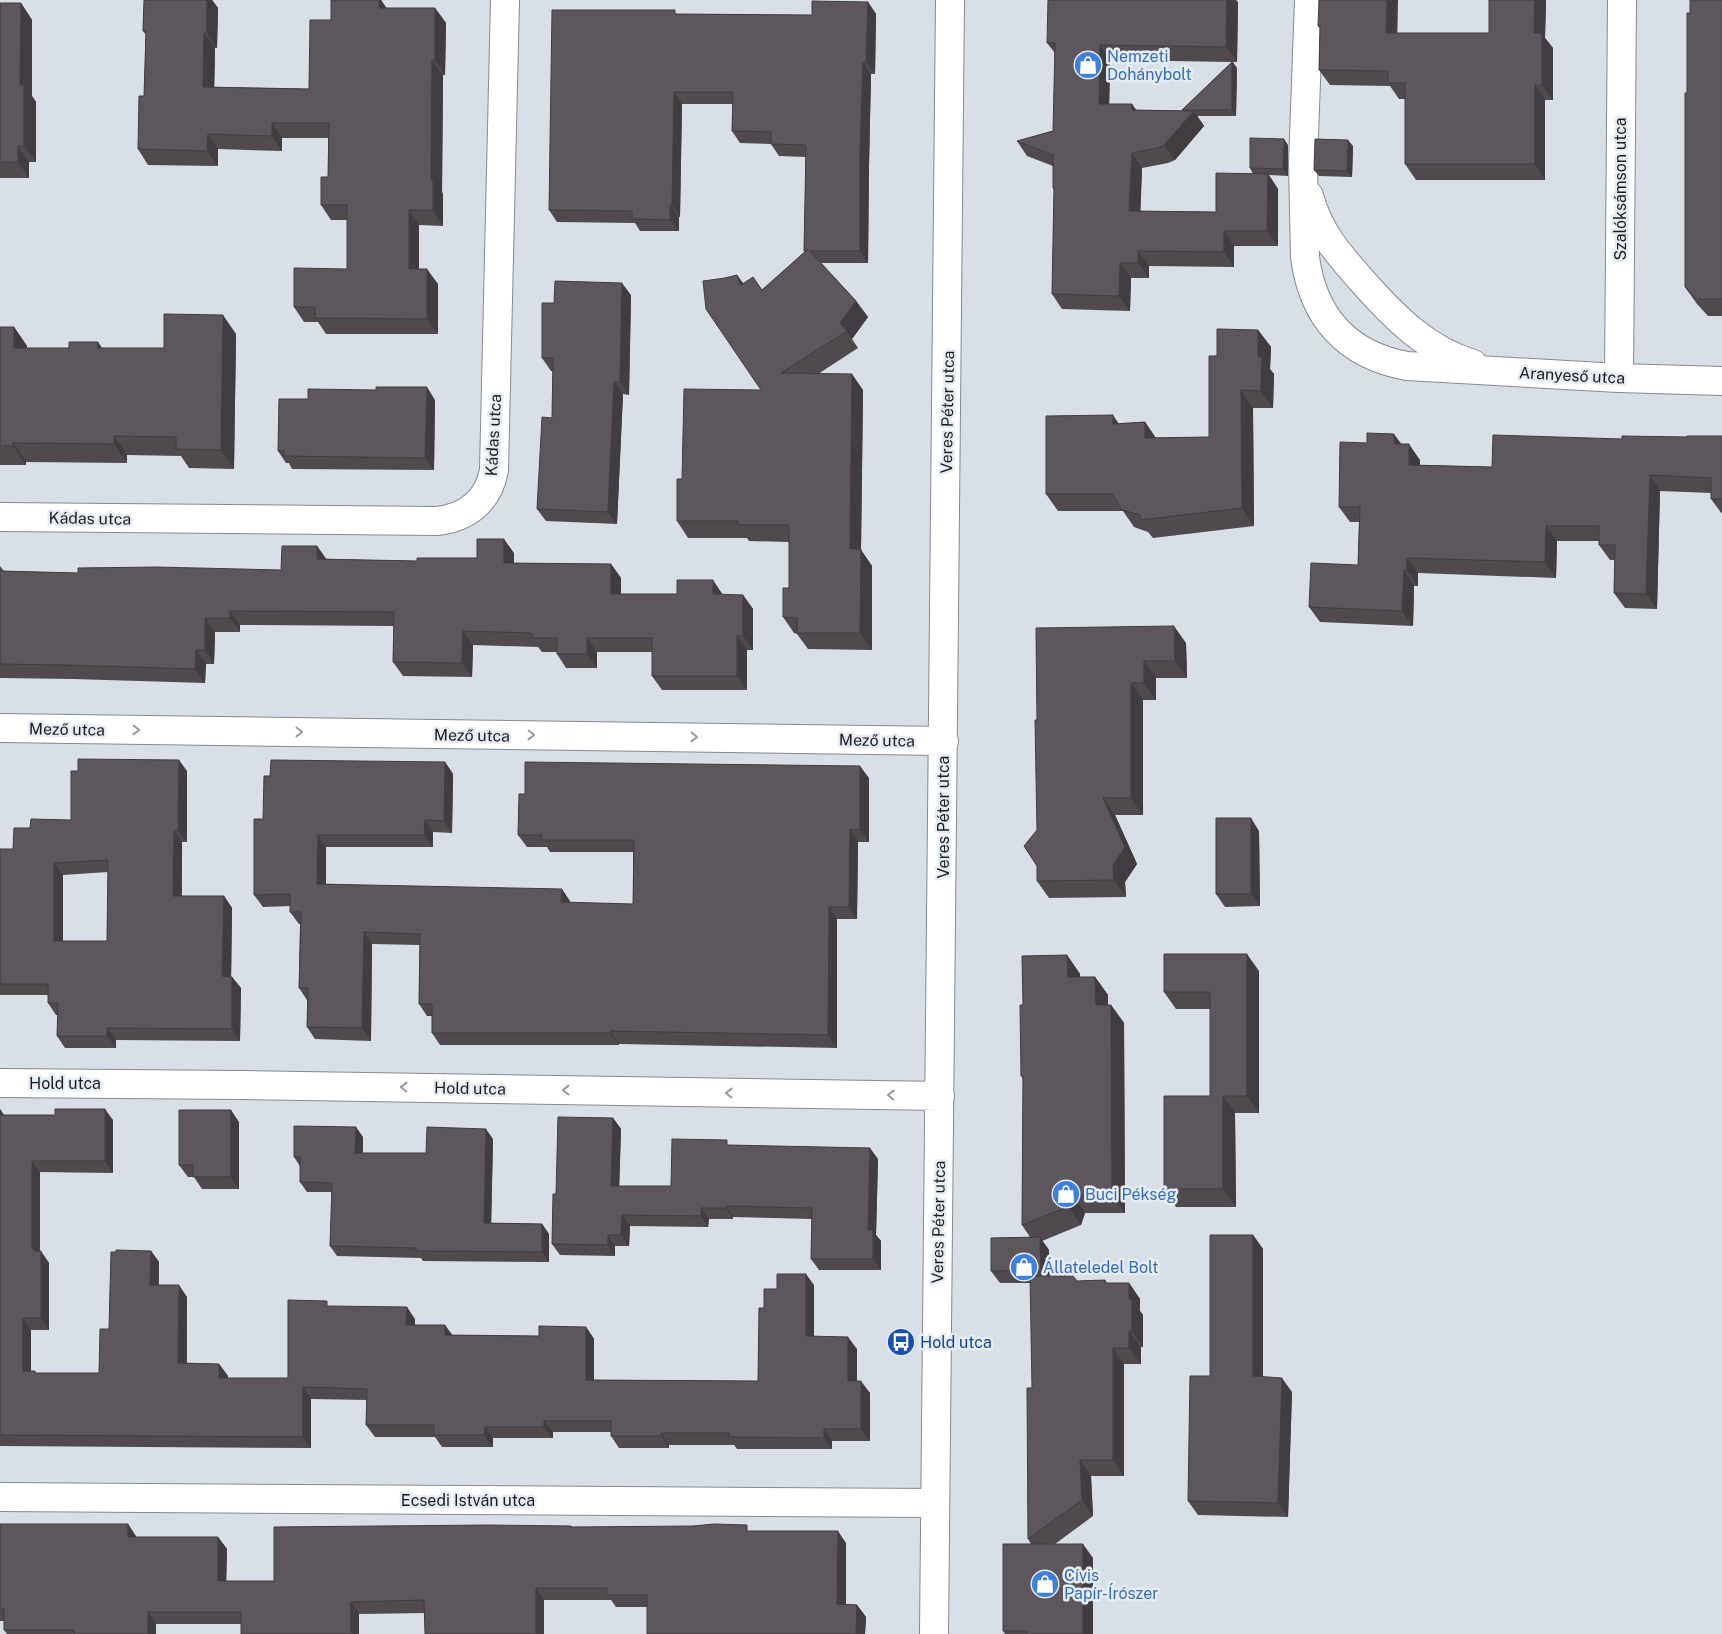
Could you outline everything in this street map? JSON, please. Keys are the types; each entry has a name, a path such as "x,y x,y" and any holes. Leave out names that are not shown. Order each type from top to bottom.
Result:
{"street":[{"name":"Kádas utca","path":"0,517 437,521 461,516 476,505 489,488 494,470 504,0"},
{"name":"Veres Péter utca","path":"934,1634 950,0"},
{"path":"1309,0 1303,163 1312,204 1323,232 1338,254 1407,327 1432,346 1465,362 1498,372"},
{"name":"Szalóksámson utca","path":"1619,378 1622,0"},
{"name":"Aranyeső utca","path":"1303,163 1305,257 1307,272 1316,301 1332,326 1354,346 1378,359 1422,368 1722,381"},
{"name":"Mező utca","path":"0,728 944,741"},
{"name":"Hold utca","path":"0,1083 242,1084 940,1096"},
{"name":"Ecsedi István utca","path":"0,1497 935,1503"}],"building":[{"path":"144,0 207,0 207,33 204,33 203,87 309,89 310,20 331,20 331,0 379,0 379,8 435,8 435,60 432,60 431,179 433,179 433,210 409,210 409,269 427,269 427,319 315,318 315,307 294,307 294,268 347,269 347,205 321,205 321,177 328,177 329,123 272,123 272,136 208,134 207,151 138,149 139,96 144,96 146,31 143,31"},
{"path":"1048,0 1227,0 1226,47 1100,45 1099,104 1132,104 1132,110 1194,111 1164,145 1132,153 1129,211 1216,212 1216,173 1268,174 1267,231 1224,231 1224,252 1138,251 1138,263 1120,263 1119,296 1052,294 1053,155 1017,141 1053,131 1055,43 1047,43"},
{"path":"1319,0 1387,0 1386,33 1489,33 1489,0 1535,0 1534,33 1542,33 1542,85 1535,85 1535,164 1405,164 1405,83 1388,83 1388,71 1319,70"},
{"path":"1690,0 1722,0 1722,299 1696,299 1685,287 1685,93 1687,93 1687,13 1690,13"},
{"path":"812,1 868,2 866,62 863,62 860,154 860,251 810,251 808,249 804,251 806,145 771,144 771,132 732,131 733,92 674,92 672,205 670,205 670,220 632,219 632,211 549,210 552,10 675,10 675,14 812,15"},
{"path":"0,3 21,3 20,85 24,85 24,146 18,146 18,162 0,162"},
{"path":"1232,62 1232,110 1182,110"},
{"path":"1250,138 1284,139 1283,169 1250,168"},
{"path":"1315,139 1348,140 1347,171 1314,170"},
{"path":"808,249 856,301 840,323 847,331 781,373 852,374 850,549 861,549 860,633 797,633 797,618 783,617 783,588 789,588 789,525 738,525 738,521 677,521 677,479 682,479 684,389 761,390 706,309 703,281 737,275 741,285 753,277 762,290"},
{"path":"555,281 622,283 620,382 614,382 608,512 537,509 542,417 552,418 553,358 542,358 542,303 554,303"},
{"path":"164,314 223,315 221,450 176,449 176,437 114,436 114,444 13,443 13,446 0,446 0,327 14,327 14,348 69,348 69,342 98,342 98,348 164,348"},
{"path":"1217,329 1258,330 1258,357 1262,357 1261,391 1241,390 1242,508 1140,520 1140,515 1122,510 1112,494 1046,494 1046,416 1113,415 1113,424 1145,422 1145,438 1209,437 1209,356 1217,356"},
{"path":"376,387 427,387 425,458 284,456 284,451 278,451 279,399 308,399 308,389 376,390"},
{"path":"1367,433 1394,434 1394,444 1409,444 1409,465 1492,467 1493,435 1622,439 1622,436 1722,436 1722,499 1711,499 1711,478 1650,475 1646,594 1614,593 1615,545 1599,545 1599,526 1546,526 1545,562 1407,558 1407,570 1404,570 1402,611 1309,607 1311,563 1358,565 1360,507 1339,507 1340,442 1367,443"},
{"path":"477,539 504,539 504,563 611,564 611,594 677,594 677,580 713,580 713,594 743,595 743,636 737,636 737,676 652,676 652,638 587,638 587,654 557,654 557,638 532,638 532,633 463,631 462,663 393,662 394,612 230,611 230,618 205,618 205,650 196,650 195,669 0,664 0,571 78,573 78,568 156,567 281,570 282,546 317,546 317,559 417,561 417,558 477,558"},
{"path":"1174,626 1175,661 1144,661 1144,683 1131,683 1131,798 1103,798 1125,847 1113,865 1114,880 1037,881 1037,866 1024,846 1037,830 1036,628"},
{"path":"78,759 179,760 178,831 174,831 173,896 224,896 222,976 232,977 232,1029 107,1028 107,1036 57,1036 58,1003 48,1003 48,984 0,984 0,849 13,849 14,828 30,828 31,819 71,820 71,771 78,771","holes":["108,860 107,941 54,941 54,863"]},
{"path":"271,760 445,762 444,821 425,820 424,835 318,835 317,884 562,889 561,902 633,904 634,840 541,840 542,835 518,835 519,794 525,794 525,762 860,766 860,830 850,829 849,907 829,907 828,1035 610,1031 610,1033 432,1033 432,1004 419,1004 420,934 364,932 362,1028 307,1027 308,988 299,988 301,912 290,912 290,894 254,895 254,819 263,819 264,776 270,776"},
{"path":"1216,818 1251,818 1251,894 1216,894"},
{"path":"1164,954 1247,954 1247,1096 1223,1096 1223,1189 1164,1189 1164,1096 1210,1096 1210,992 1164,992"},
{"path":"1067,955 1068,977 1095,977 1096,1005 1111,1005 1112,1195 1073,1195 1068,1207 1022,1225 1023,1076 1021,1076 1020,1005 1023,1005 1022,956"},
{"path":"55,1109 105,1109 105,1161 32,1161 32,1249 34,1251 41,1251 41,1318 23,1318 23,1371 35,1371 35,1373 99,1373 100,1329 109,1329 111,1252 116,1252 116,1250 151,1251 150,1285 179,1285 178,1363 219,1364 219,1378 288,1378 288,1300 327,1301 327,1306 407,1307 406,1325 445,1325 445,1335 539,1336 539,1326 586,1327 586,1380 758,1381 759,1308 764,1308 764,1289 777,1289 777,1274 806,1274 806,1336 848,1337 848,1381 861,1381 861,1429 824,1429 824,1438 729,1437 729,1433 661,1433 661,1436 611,1436 611,1421 544,1421 544,1427 485,1427 484,1435 434,1435 434,1425 366,1425 367,1389 303,1387 303,1437 0,1435 0,1115 55,1115"},
{"path":"179,1110 231,1110 231,1177 193,1177 193,1165 179,1165"},
{"path":"558,1117 613,1118 611,1186 671,1186 672,1139 727,1140 727,1145 870,1148 868,1230 873,1230 873,1259 811,1259 812,1208 726,1206 726,1208 701,1208 701,1216 622,1215 621,1235 608,1235 608,1245 552,1244 553,1194 556,1194"},
{"path":"294,1126 356,1127 355,1153 426,1153 427,1127 486,1129 484,1223 542,1224 542,1252 416,1251 416,1248 330,1246 332,1183 300,1182 300,1157 294,1157"},
{"path":"1210,1235 1253,1235 1253,1376 1282,1378 1278,1503 1188,1501 1190,1376 1210,1376"},
{"path":"1040,1237 1041,1270 991,1271 991,1238"},
{"path":"1030,1276 1073,1276 1077,1281 1105,1280 1105,1283 1129,1283 1129,1299 1132,1299 1132,1331 1129,1331 1129,1348 1113,1348 1113,1460 1080,1460 1082,1500 1028,1539 1027,1388 1032,1388"},
{"path":"0,1524 128,1524 128,1537 218,1537 218,1581 274,1581 274,1527 487,1525 571,1527 693,1526 714,1524 747,1525 747,1531 838,1531 837,1604 857,1605 856,1634 647,1634 647,1595 607,1595 607,1588 536,1588 536,1634 425,1634 424,1600 351,1602 351,1634 241,1634 241,1612 148,1612 148,1634 74,1634 74,1630 4,1630 4,1609 0,1609"},
{"path":"1003,1544 1083,1544 1083,1634 1027,1634 1027,1631 1003,1631"}],"place":[{"name":"Nemzeti Dohánybolt","path":"1088,65"},
{"name":"Buci Pékség","path":"1066,1194"},
{"name":"Állateledel Bolt","path":"1024,1267"},
{"name":"Hold utca","path":"901,1342"},
{"name":"Cívis Papír-Írószer","path":"1045,1584"}]}
